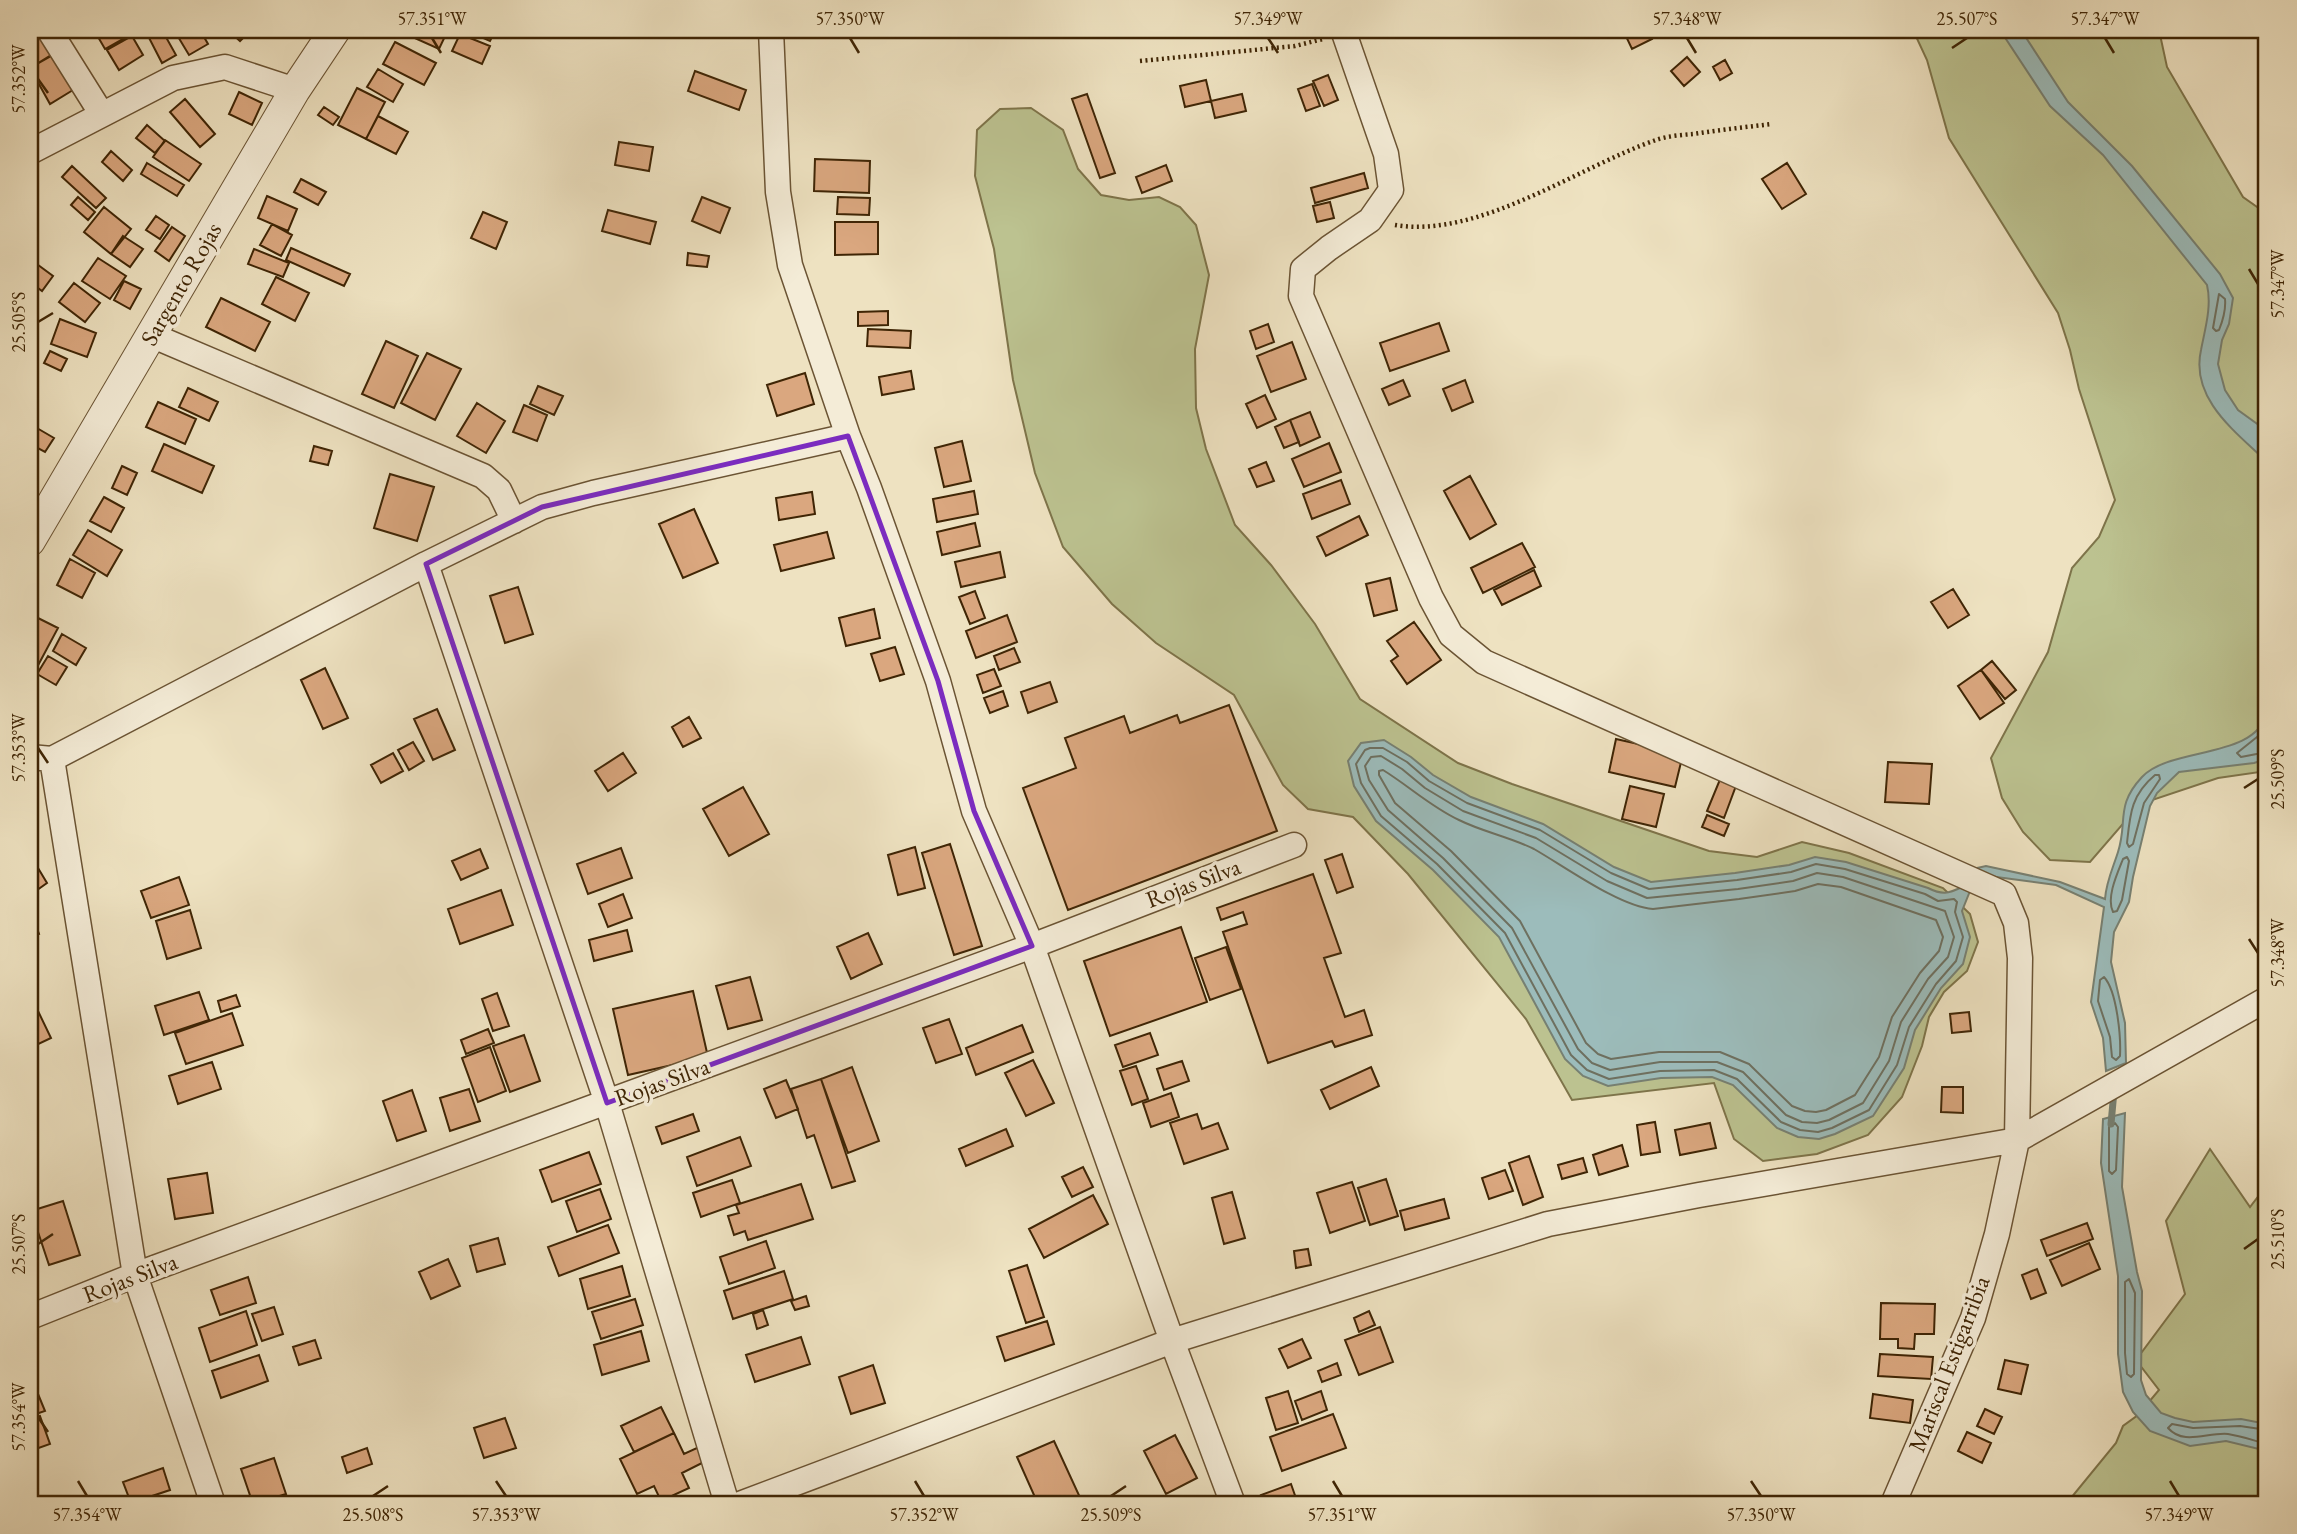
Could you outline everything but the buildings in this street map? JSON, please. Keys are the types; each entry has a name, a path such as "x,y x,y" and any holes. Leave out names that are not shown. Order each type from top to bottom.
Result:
{"street":[{"path":"49,30 101,113"},
{"name":"Sargento Rojas","path":"30,541 295,90 335,30"},
{"path":"771,30 778,192 790,265 848,436 938,681 975,811 1032,946 1172,1341 1233,1504"},
{"path":"1344,32 1386,154 1391,190 1370,220"},
{"path":"30,152 173,78 225,67 295,90"},
{"name":"Mariscal Estigarribia","path":"1370,220 1303,269 1301,296 1431,598 1451,635 1484,662 2004,894 2016,923 2021,958 2017,1140 1997,1234 1973,1318 1893,1504"},
{"path":"151,335 483,476 499,490 514,521"},
{"path":"214,1504 135,1275 41,758 542,507 593,493 848,436"},
{"path":"426,564 607,1103 727,1504"},
{"name":"Rojas Silva","path":"30,1317 135,1275 1032,946 1294,845"},
{"path":"740,1504 1172,1341 1548,1224 2017,1140 2267,999"}],"path":[{"path":"1140,61 1295,46 1344,32"},
{"path":"1370,220 1409,227 1451,225 1525,200 1622,152 1660,138 1772,124"}],"highlighted area":[{"path":"848,436 938,681 974,811 1032,946 607,1103 426,564 542,507"}],"green space":[{"path":"1913,30 2159,30 2167,67 2243,197 2267,214 2267,771 2218,778 2140,804 2090,862 2050,860 2023,832 2002,798 1991,758 2048,652 2072,568 2099,537 2115,500 2058,313 1949,138 1927,60"},
{"path":"1031,108 1063,130 1078,169 1101,195 1129,200 1159,197 1180,207 1196,225 1209,275 1195,349 1196,408 1206,449 1235,525 1271,565 1315,624 1360,699 1458,763 1512,784 1709,851 1757,857 1802,842 1849,853 1943,888 1970,914 1978,942 1967,971 1944,992 1929,1017 1922,1046 1902,1097 1868,1135 1817,1154 1763,1161 1734,1139 1714,1083 1572,1100 1526,1019 1408,874 1353,817 1308,809 1283,785 1234,695 1156,643 1112,604 1063,547 1035,473 1013,380 994,249 975,176 977,130 1000,109"},
{"path":"2210,1149 2250,1207 2267,1185 2267,1504 2066,1504 2116,1443 2123,1426 2138,1415 2159,1390 2136,1360 2185,1294 2166,1221"}],"water":[{"path":"2000,30 2021,30 2068,102 2132,166 2220,274 2233,298 2218,364 2225,390 2238,410 2267,431 2267,462 2218,413 2202,384 2199,368 2208,309 2207,285 2103,155 2050,106"},
{"path":"2267,712 2267,759 2179,772 2157,793 2150,806 2129,902 2114,932 2111,962 2125,1023 2126,1063 2106,1071 2103,1038 2091,1002 2104,907 2056,885 1989,876 1977,868 1986,866 2060,882 2105,899 2121,841 2125,805 2142,777 2155,767 2247,738 2260,727"},
{"path":"1384,740 1433,775 1471,797 1543,824 1614,867 1651,882 1789,865 1815,857 1846,862 1941,893 1962,887 1970,891 1962,911 1970,937 1963,964 1941,988 1915,1030 1904,1068 1873,1116 1835,1134 1819,1139 1798,1137 1777,1128 1733,1085 1712,1077 1661,1078 1608,1086 1583,1076 1565,1059 1499,937 1433,870 1376,821 1354,786 1348,761 1361,743"},
{"path":"2125,1113 2122,1187 2142,1291 2141,1380 2146,1395 2161,1413 2175,1418 2193,1422 2241,1419 2267,1424 2267,1451 2226,1441 2190,1446 2150,1431 2133,1412 2123,1392 2118,1354 2118,1276 2101,1163 2103,1119"}],"waterway":[{"path":"2111,1124 2114,1091"}]}
